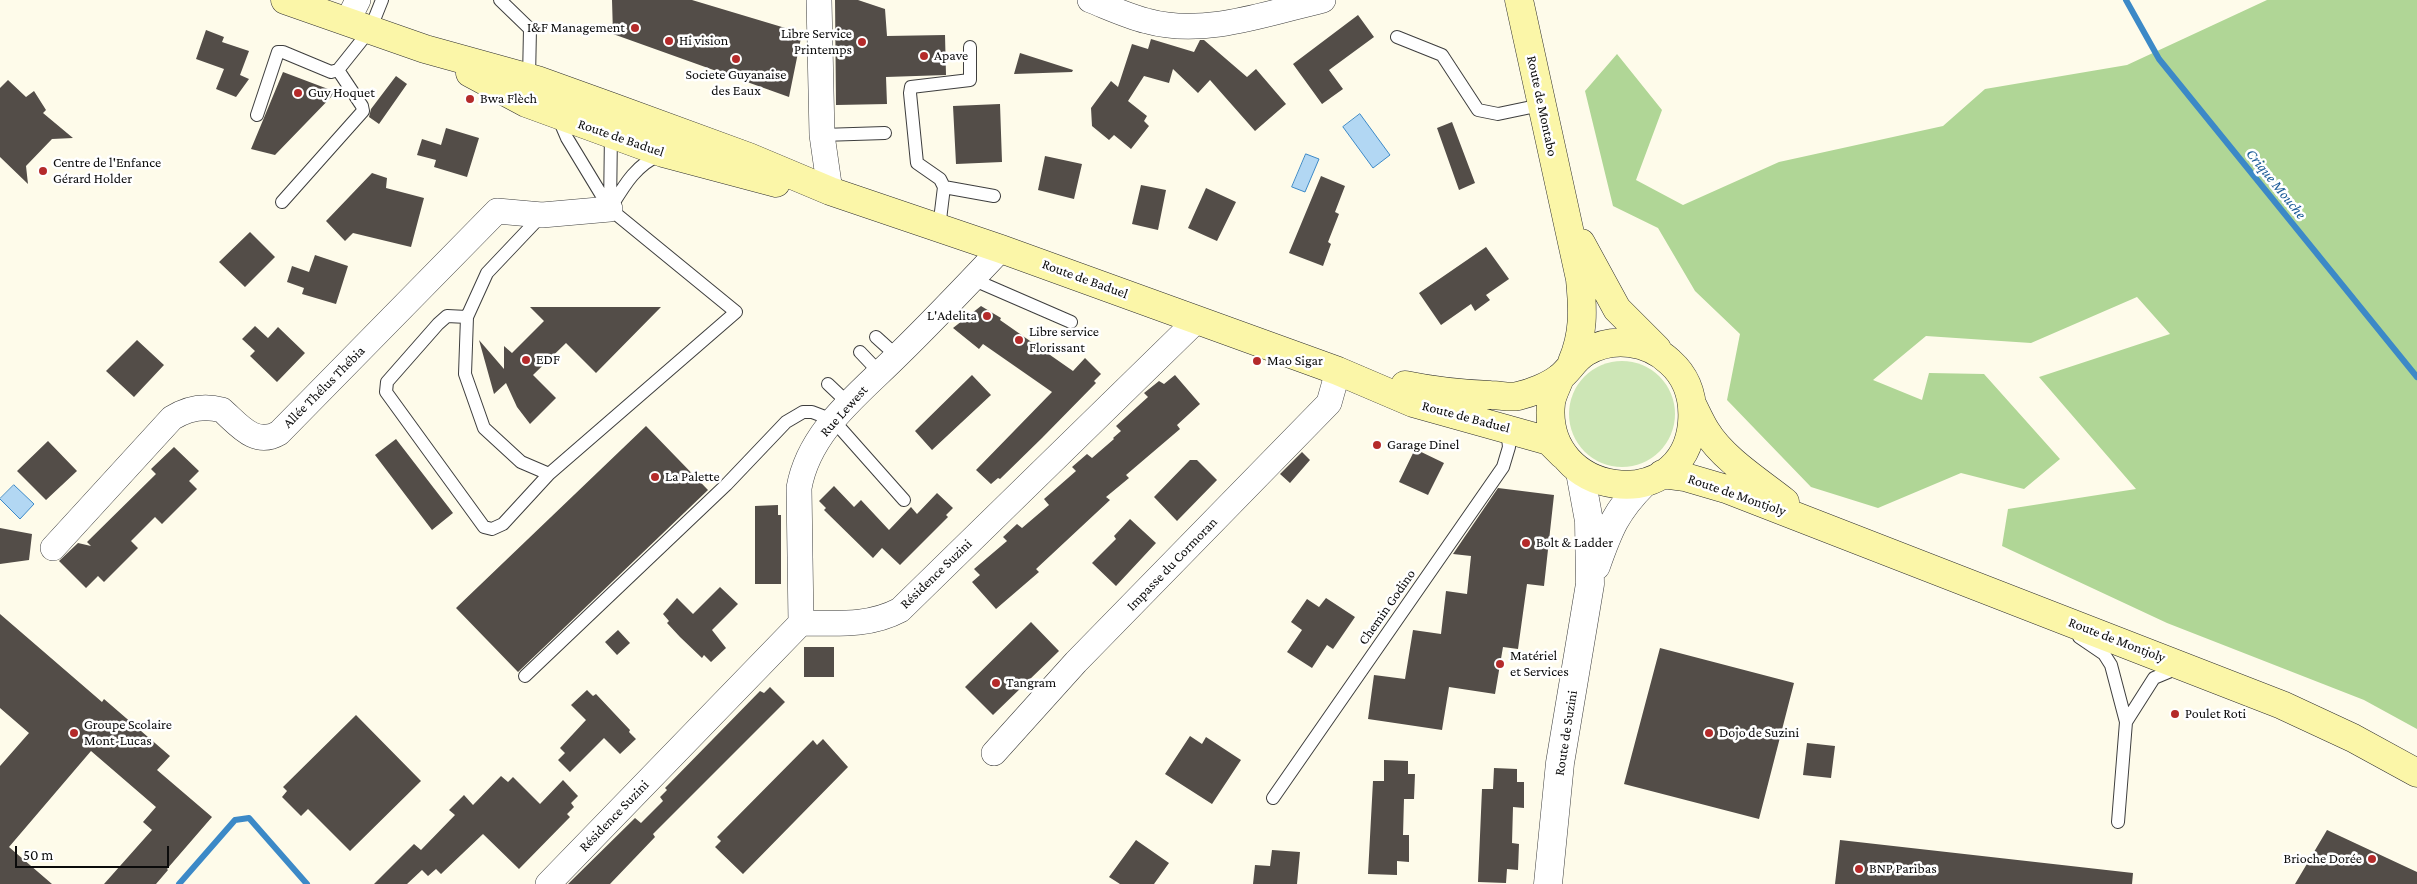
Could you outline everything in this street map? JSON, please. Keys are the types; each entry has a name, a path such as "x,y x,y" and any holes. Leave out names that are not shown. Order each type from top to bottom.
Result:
{"main road":[{"name":"Route de Baduel","path":"285,0 358,18 425,49 526,103 663,153 762,180 830,191"},
{"name":"Route de Montabo","path":"1519,0 1580,279 1582,304 1580,342 1566,370"},
{"name":"Route de Baduel","path":"425,49 529,78 612,107 749,157 830,191 1001,249 1338,371 1414,403 1549,440 1572,463"},
{"name":"Route de Montabo","path":"1566,212 1617,309 1660,352"},
{"path":"1610,343 1632,343 1660,352 1674,365 1688,385 1693,406 1691,431 1683,454 1653,478 1626,486 1604,483 1572,463 1551,426 1552,401 1566,370 1587,352 1610,343"},
{"name":"Route de Baduel","path":"1338,371 1433,390 1517,396 1566,370"},
{"name":"Route de Montjoly","path":"1693,406 1707,432 1721,448 1747,473 1810,521"},
{"name":"Route de Montjoly","path":"1653,478 1703,481 1810,521 2282,704 2354,738 2417,773"}],"street":[{"path":"819,0 822,135 830,191"},
{"path":"1090,0 1147,21 1194,26 1246,18 1324,0"},
{"name":"Allée Thélus Thébia","path":"53,548 172,418 195,408 216,408 222,410 255,438 276,434 497,211 542,215 610,209"},
{"name":"Rue Lewest","path":"801,623 799,488 808,457 814,445 841,412 1001,249"},
{"name":"Résidence Suzini","path":"548,884 801,623 861,623 882,619 900,610 1197,320"},
{"name":"Impasse du Cormoran","path":"994,753 1076,662 1329,403 1338,371"},
{"name":"Route de Suzini","path":"1548,884 1560,763 1590,584 1589,521 1572,463"},
{"name":"Route de Suzini","path":"1590,584 1614,521 1624,503 1653,478"}],"lane":[{"path":"338,70 358,18 382,0"},
{"path":"500,0 530,29 529,78"},
{"path":"1398,38 1442,55 1478,110 1498,114 1541,105"},
{"path":"939,228 944,187 940,179 917,163 910,92 912,88 970,80 970,47"},
{"path":"257,115 278,52 283,52 331,72 338,70"},
{"path":"282,202 363,110 338,70"},
{"path":"610,209 612,107"},
{"path":"467,317 447,316 438,324 387,382 386,392 484,527 492,528 503,524 549,474 736,312 610,209 567,138 557,115"},
{"path":"822,135 885,133"},
{"path":"610,209 628,178 650,159 663,153"},
{"path":"944,187 994,196"},
{"path":"542,215 487,273 467,317 465,374 484,428 521,462 549,474"},
{"path":"972,279 1071,322"},
{"path":"876,336 889,365"},
{"path":"860,352 889,365"},
{"path":"828,384 841,412 904,500"},
{"path":"525,676 726,485 786,422 803,412 841,412"},
{"name":"Chemin Godino","path":"1273,798 1504,467 1509,447 1507,428"},
{"path":"2037,610 2104,654 2111,666 2126,722 2118,822"},
{"path":"2126,722 2154,678 2184,666"}],"green space":[{"path":"2267,0 2417,0 2417,729 2364,700 2167,623 2002,546 2008,509 2136,489 2039,377 2170,334 2137,297 2031,343 1926,336 1873,380 1922,400 1929,373 1984,374 2060,459 2024,489 1961,473 1878,508 1811,487 1727,400 1740,334 1695,291 1658,228 1613,206 1585,91 1617,54 1662,110 1636,180 1683,205 1779,162 1943,126 1985,89 2127,65"},
{"path":"1622,361 1642,365 1660,376 1671,394 1675,414 1671,434 1660,452 1642,463 1622,467 1602,463 1584,452 1573,434 1569,414 1573,394 1584,376 1602,365"}],"water":[{"path":"1360,114 1390,155 1373,168 1343,127"},
{"path":"1306,154 1319,159 1305,192 1292,187"},
{"path":"14,485 34,504 20,519 0,499"}],"building":[{"path":"612,0 692,0 802,33 789,97 613,34"},
{"path":"835,0 858,0 885,9 887,36 945,35 946,75 886,77 887,104 836,105"},
{"path":"1358,15 1374,37 1329,70 1343,89 1322,104 1293,64"},
{"path":"206,30 224,37 222,42 249,51 240,75 249,79 236,97 216,89 224,69 196,59"},
{"path":"1151,39 1194,52 1200,40 1204,40 1247,77 1256,69 1286,104 1255,131 1210,80 1198,93 1173,69 1169,83 1144,76 1128,101 1147,116 1144,121 1149,126 1131,149 1114,135 1109,140 1092,126 1091,108 1111,81 1118,87 1132,44 1148,49"},
{"path":"1020,53 1073,70 1072,72 1014,74"},
{"path":"283,72 336,92 275,155 251,149"},
{"path":"396,76 407,84 379,124 369,117 371,109"},
{"path":"8,80 26,97 34,91 46,110 43,113 73,138 52,139 26,166 28,184 0,157 0,88"},
{"path":"1000,104 1002,162 956,164 953,106"},
{"path":"1452,122 1475,183 1459,190 1437,128"},
{"path":"446,128 479,138 467,177 434,167 436,160 417,155 422,139 441,145"},
{"path":"1045,156 1082,164 1074,199 1038,190"},
{"path":"372,173 387,178 386,188 424,198 411,247 353,233 345,241 326,221"},
{"path":"1321,176 1345,186 1335,212 1339,214 1328,242 1331,244 1323,266 1289,253"},
{"path":"1141,185 1166,190 1158,230 1132,224"},
{"path":"1206,188 1236,202 1217,241 1188,228"},
{"path":"250,232 275,257 245,287 219,262"},
{"path":"1486,247 1509,279 1486,295 1490,300 1475,311 1471,304 1441,325 1419,293"},
{"path":"315,255 348,266 336,304 302,294 304,288 287,282 292,266 309,272"},
{"path":"981,306 1001,318 1000,320 1073,371 1085,358 1101,374 1094,381 1096,383 1042,438 1000,479 998,478 991,484 976,470 1052,392 983,344 979,349 953,328"},
{"name":"EDF","path":"530,307 661,307 596,373 566,343 533,375 556,398 530,424 517,407 506,383 494,394 479,340 504,369 504,346 512,353 544,321"},
{"path":"255,326 268,338 278,327 305,353 277,382 250,356 255,351 242,339"},
{"path":"137,340 164,365 134,397 106,371"},
{"path":"972,375 991,395 932,450 915,431"},
{"path":"1175,375 1200,404 1177,425 1180,429 1126,475 1129,478 1106,497 1110,500 1036,569 1039,572 996,609 972,582 980,575 974,569 1007,541 1003,537 1017,524 1022,528 1049,505 1044,499 1076,471 1072,467 1087,454 1092,458 1114,439 1121,431 1116,426 1148,397 1144,393 1159,381 1164,384"},
{"path":"646,426 708,490 518,672 456,608"},
{"path":"396,439 453,513 432,530 375,455"},
{"path":"48,441 77,471 46,500 17,471"},
{"path":"174,447 199,471 189,481 197,489 162,524 155,517 131,541 138,548 104,582 98,576 86,588 59,561 78,543 91,546 87,542 156,474 151,469"},
{"path":"1415,449 1444,463 1428,495 1399,482"},
{"path":"1302,452 1310,460 1290,483 1280,474"},
{"path":"1190,460 1197,460 1217,480 1177,521 1154,497"},
{"path":"834,486 854,507 861,500 889,530 911,507 917,514 937,493 953,508 946,515 948,517 900,565 882,548 873,558 824,510 826,508 819,501"},
{"path":"1498,488 1554,495 1544,586 1527,584 1518,649 1503,647 1495,694 1449,687 1442,730 1368,719 1374,675 1405,679 1413,630 1441,634 1446,591 1467,594 1471,556 1453,554"},
{"path":"778,505 778,515 781,515 781,584 755,584 755,506"},
{"path":"1130,519 1156,543 1116,586 1092,563 1116,539 1114,536"},
{"path":"0,528 32,534 29,560 0,564"},
{"path":"720,587 738,604 712,630 726,648 711,662 704,655 702,658 680,637 667,623 669,621 663,614 677,598 693,614"},
{"path":"1326,598 1355,617 1333,649 1327,645 1312,668 1287,652 1302,630 1291,622 1307,599 1319,607"},
{"path":"0,614 102,702 104,699 170,756 157,770 212,817 156,884 104,884 152,830 143,822 156,807 91,751 9,847 52,884 0,884 0,766 29,733 0,708"},
{"path":"1031,622 1059,651 993,715 965,687"},
{"path":"618,630 630,643 617,655 605,642"},
{"path":"804,647 834,647 834,677 804,677"},
{"name":"Dojo de Suzini","path":"1660,648 1794,683 1759,819 1624,784"},
{"path":"770,687 785,702 653,834 655,837 610,884 568,884 635,818 641,823 663,801 660,797 667,790 665,788 760,691 764,693"},
{"path":"587,690 593,696 596,694 636,739 620,754 604,738 570,772 558,760 565,753 560,748 586,720 571,705"},
{"path":"356,715 421,781 350,851 308,809 301,816 282,797 287,791 283,787"},
{"path":"1190,736 1202,744 1206,737 1241,760 1212,804 1165,774"},
{"path":"823,739 848,767 743,874 715,847 721,841 717,837 813,740 817,745"},
{"path":"1807,743 1835,746 1831,778 1803,775"},
{"path":"1384,760 1408,761 1408,774 1415,774 1414,799 1404,799 1403,835 1409,835 1409,862 1397,861 1397,875 1368,874 1373,781 1384,781"},
{"path":"1494,768 1517,769 1517,782 1524,782 1524,808 1513,807 1512,843 1519,844 1518,870 1507,869 1506,883 1478,882 1482,789 1493,789"},
{"path":"501,776 508,782 513,777 540,804 563,780 578,796 571,803 574,807 567,814 570,817 519,869 483,834 441,874 436,869 428,876 422,870 407,884 374,884 414,844 421,850 455,815 449,810 464,795 473,805"},
{"path":"2327,830 2417,872 2417,884 2295,884"},
{"path":"1136,840 1169,863 1154,884 1120,884 1109,877"},
{"path":"1840,840 2133,873 2132,884 1835,884"},
{"path":"1272,850 1300,852 1297,884 1253,884 1255,865 1270,866"}],"waterway":[{"name":"Crique Mouche","path":"2126,0 2159,59 2417,377"},
{"path":"179,884 235,820 249,818 307,884"}],"place":[{"name":"I&F Management","path":"635,28"},
{"name":"Hi vision","path":"669,41"},
{"name":"Libre Service Printemps","path":"862,42"},
{"name":"Apave","path":"924,56"},
{"name":"Societe Guyanaise des Eaux","path":"736,59"},
{"name":"Guy Hoquet","path":"298,93"},
{"name":"Bwa Flèch","path":"470,99"},
{"name":"Centre de l'Enfance Gérard Holder","path":"43,171"},
{"name":"L'Adelita","path":"987,316"},
{"name":"Libre service Florissant","path":"1019,340"},
{"name":"EDF","path":"526,360"},
{"name":"Mao Sigar","path":"1257,361"},
{"name":"Garage Dinel","path":"1377,445"},
{"name":"La Palette","path":"655,477"},
{"name":"Bolt & Ladder","path":"1526,543"},
{"name":"Matériel et Services","path":"1500,664"},
{"name":"Tangram","path":"996,683"},
{"name":"Poulet Roti","path":"2175,714"},
{"name":"Groupe Scolaire Mont-Lucas","path":"74,733"},
{"name":"Dojo de Suzini","path":"1709,733"},
{"name":"Brioche Dorée","path":"2372,859"},
{"name":"BNP Paribas","path":"1859,869"}]}
